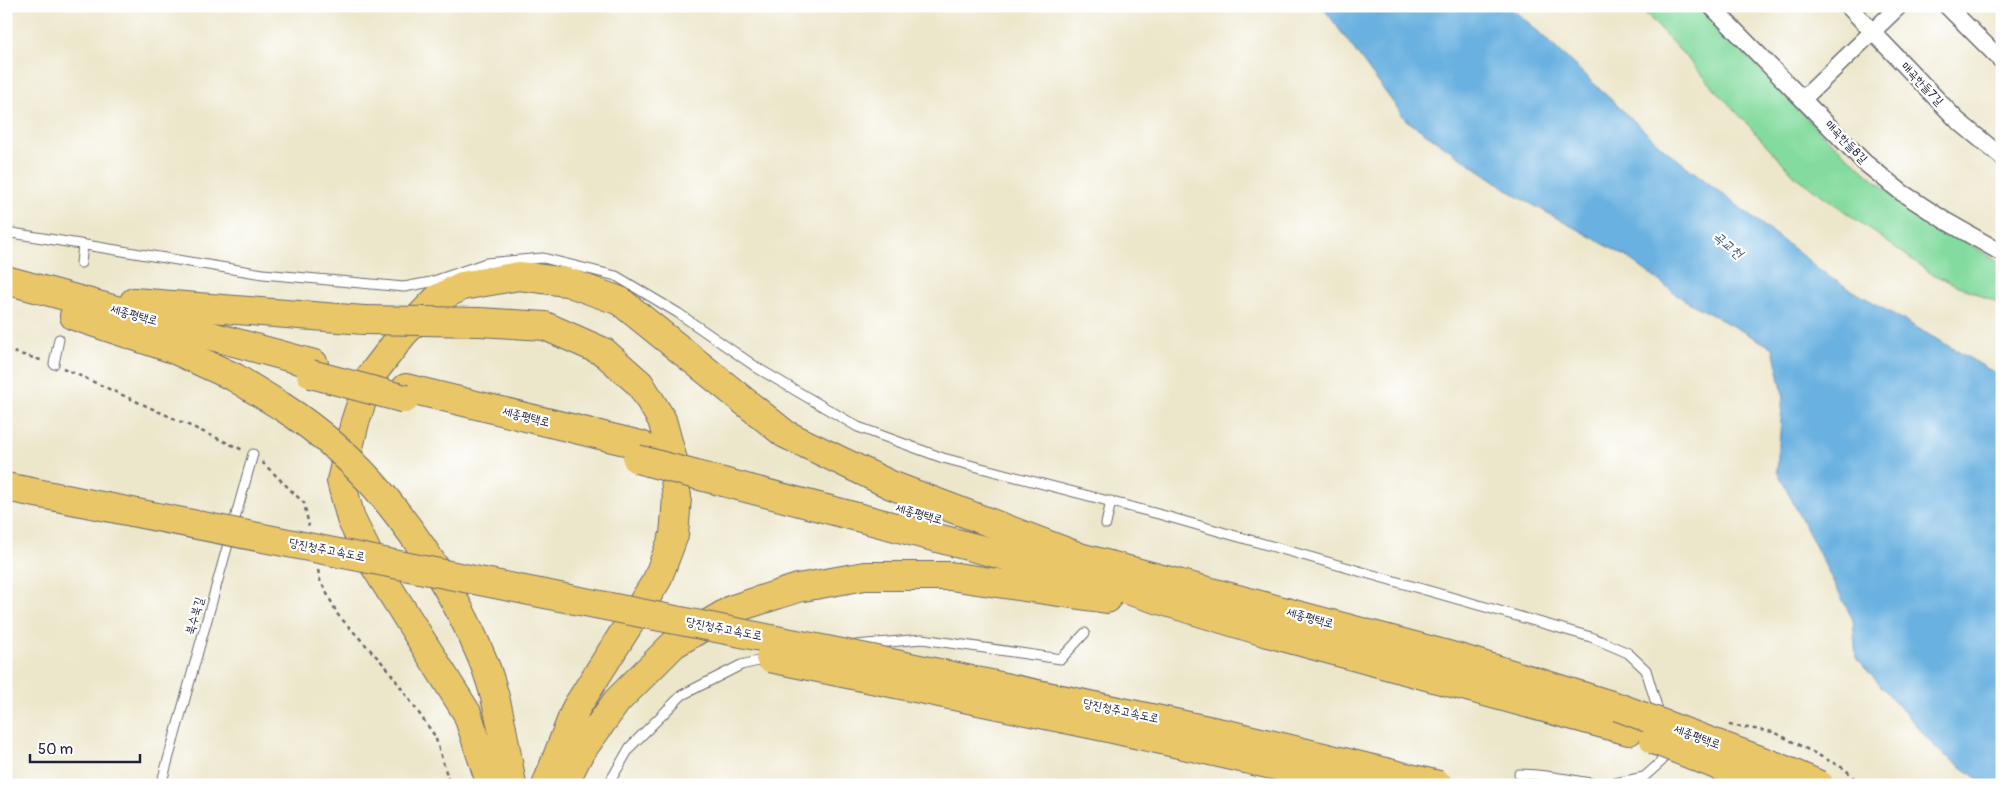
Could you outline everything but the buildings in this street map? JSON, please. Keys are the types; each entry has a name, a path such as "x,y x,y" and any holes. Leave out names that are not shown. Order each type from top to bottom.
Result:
{"highway":[{"path":"491,785 467,713 371,560 351,519 341,481 355,422 370,377 403,334 437,299 462,286 519,276 567,282 620,301 786,434 891,484 1075,556"},
{"name":"세종평택로","path":"6,280 313,369"},
{"name":"세종평택로","path":"6,293 705,469 1071,573 1268,633 1623,719 1776,766 1820,785"},
{"path":"6,293 172,349 234,377 314,427 363,472 443,578 483,659 502,727 512,785"},
{"path":"68,297 364,320 480,322 546,326 604,352 640,384 662,420 673,460 677,498 674,535 656,580 576,708 547,785"},
{"name":"세종평택로","path":"705,469 895,508 1463,659 1623,719 1766,785"},
{"name":"당진청주고속도로","path":"6,488 862,657 1236,736 1439,785"},
{"name":"당진청주고속도로","path":"6,505 601,623 1104,727 1360,785"},
{"path":"563,785 579,754 617,701 674,644 733,609 798,588 865,576 950,576 1200,613"}],"street":[{"name":"매곡한들8길","path":"1711,6 1804,98 1864,162 1901,192 1944,220 2002,253"},
{"name":"매곡한들7길","path":"1848,6 1957,120 2002,157"},
{"path":"1804,98 1899,6"},
{"path":"1948,6 2002,61"}],"lane":[{"path":"6,232 263,274 404,287 431,282 486,263 543,258 616,276 678,313 760,369 858,427 943,458 1111,501 1591,637 1628,652 1646,670 1660,713 1662,761 1644,777 1604,785 1571,781 1541,774 1519,774"},
{"path":"81,263 83,245"},
{"path":"54,364 59,339"},
{"name":"북수북길","path":"161,785 253,454"},
{"path":"1106,524 1111,501"},
{"path":"608,785 630,747 682,695 741,665 818,648 922,639 1061,659 1085,634"}],"green space":[{"path":"1639,6 1700,6 1820,132 1897,199 2002,264 2002,305 1932,274 1794,175"}],"water":[{"name":"곡교천","path":"1322,6 1508,6 1530,24 1663,148 1831,278 2002,377 2002,785 1986,785 1938,750 1856,658 1853,620 1777,471 1783,394 1773,348 1683,299 1627,257 1517,196 1406,120"}]}
